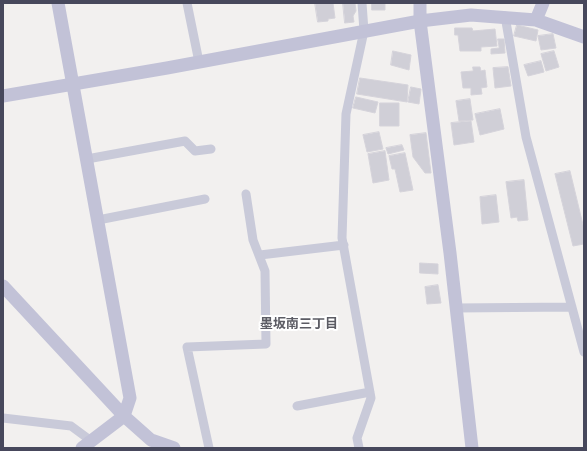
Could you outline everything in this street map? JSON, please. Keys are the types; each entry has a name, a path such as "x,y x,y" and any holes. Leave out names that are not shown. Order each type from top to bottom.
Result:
{"street":[{"path":"3,418 71,426 86,444 124,416 130,398 58,3"},
{"path":"187,3 199,62"},
{"path":"359,448 357,438 371,398 342,238 346,114 364,31 362,3"},
{"path":"420,3 420,21 472,448"},
{"path":"536,20 543,3"},
{"path":"3,96 199,62 420,21 471,15 505,16 536,20 584,38"},
{"path":"505,16 526,137 584,352"},
{"path":"87,159 185,141 195,151 211,149"},
{"path":"209,448 187,347 266,344 265,271 254,240 246,194"},
{"path":"98,220 205,199"},
{"path":"260,255 344,245"},
{"path":"4,287 124,416 151,440 174,448"},
{"path":"456,308 572,307"},
{"path":"297,406 370,392"}],"building":[{"path":"315,3 333,3 335,18 328,19 328,21 318,22"},
{"path":"343,3 355,3 356,11 353,16 354,22 345,23"},
{"path":"372,3 385,3 385,10 372,10"},
{"path":"517,25 538,30 536,41 514,36"},
{"path":"455,28 472,28 473,31 495,29 497,46 481,47 481,51 460,51 458,35 455,35"},
{"path":"553,34 556,48 541,50 538,36"},
{"path":"498,39 504,39 505,53 491,54 491,49 499,48"},
{"path":"393,51 411,55 409,70 391,65"},
{"path":"554,51 559,67 546,71 541,54"},
{"path":"541,61 544,72 528,76 524,65"},
{"path":"473,67 480,67 481,71 485,70 487,87 481,88 482,94 471,95 471,88 463,88 461,72 473,71"},
{"path":"508,67 511,86 495,88 493,68"},
{"path":"360,78 408,85 407,102 357,94"},
{"path":"411,87 421,89 419,104 408,102"},
{"path":"356,97 378,102 375,113 353,108"},
{"path":"470,99 473,120 459,121 456,101"},
{"path":"380,103 399,103 399,126 380,126"},
{"path":"500,109 504,129 480,135 475,114"},
{"path":"471,121 474,142 454,145 451,123"},
{"path":"379,132 383,149 367,152 363,135"},
{"path":"426,133 431,173 425,173 413,157 410,135"},
{"path":"402,145 404,150 388,154 386,148"},
{"path":"385,151 389,180 373,183 368,154"},
{"path":"405,153 413,190 400,192 395,169 392,169 389,156"},
{"path":"570,171 584,229 584,244 573,246 555,174"},
{"path":"524,180 528,220 518,221 517,217 511,218 506,182"},
{"path":"496,195 499,222 482,224 480,197"},
{"path":"420,263 438,264 438,274 420,273"},
{"path":"438,285 441,303 427,304 425,287"}],"district":[{"name":"墨坂南三丁目","path":"299,325"}]}
